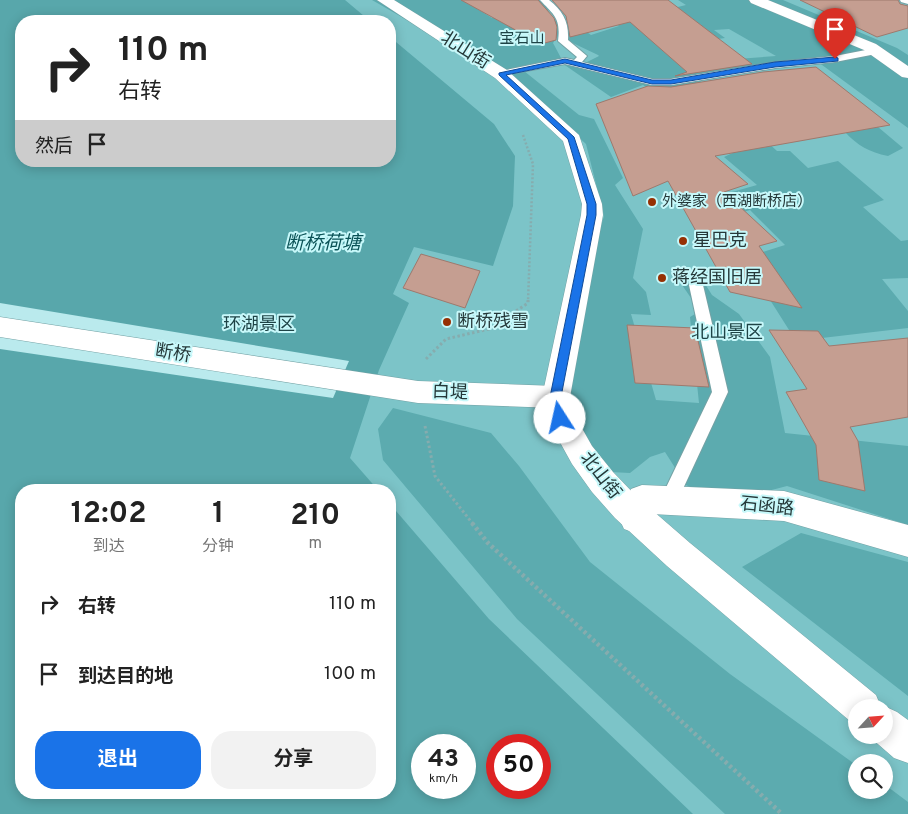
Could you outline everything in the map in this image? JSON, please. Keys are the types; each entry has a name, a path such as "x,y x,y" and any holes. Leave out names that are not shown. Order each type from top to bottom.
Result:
{"main road":[{"name":"北山街","path":"384,0 501,74 572,139 592,204 592,215 556,397 560,418 592,469 635,518 852,699"},
{"path":"756,0 838,33 876,51 908,73"},
{"name":"断桥","path":"0,327 345,382"},
{"name":"白堤","path":"345,382 418,392 556,397"},
{"name":"石函路","path":"635,518 642,499 784,506 908,542"},
{"path":"893,732 908,744"}],"lane":[{"path":"544,0 557,10 565,25 563,40 582,56 577,63"},
{"path":"904,0 908,1"},
{"path":"501,74 565,61 652,82 671,82 775,64 835,59 876,51"},
{"path":"669,500 720,392 696,285"}],"green space":[{"path":"0,0 908,0 908,814 0,814"},
{"path":"372,0 463,0 492,18 513,13 538,0 547,5 549,14 557,22 574,23 591,35 619,26 583,0 649,14 686,5 678,0 783,0 897,48 908,55 908,128 818,62 699,80 777,151 790,151 808,168 838,161 884,200 863,207 901,241 908,240 908,278 882,279 908,311 908,328 796,341 760,284 760,253 785,245 750,210 704,224 700,201 757,185 724,157 739,150 643,85 611,97 556,59 524,71 579,115 594,119 623,178 615,185 643,229 633,278 646,292 651,315 631,314 656,400 699,403 690,317 700,311 682,285 695,268 712,295 739,314 770,357 785,433 908,446 908,525 787,486 745,497 707,495 686,485 665,452 650,457 630,473 605,472 591,469 567,451 557,436 546,408 604,216 586,144 525,88","holes":["729,29 776,56 724,60 696,42 725,38 714,30","558,36 598,55 599,56 585,63 561,58 553,43"]},
{"path":"878,127 903,148 888,156 864,148 845,132"},
{"path":"393,408 491,433 519,466 590,562 730,674 848,759 848,799 893,799 893,791 908,802 908,814 725,814 517,619 383,460 378,429"},
{"path":"801,533 908,562 908,696 742,567"}],"water":[{"name":"断桥荷塘","path":"0,0 345,0 363,15 15,15 15,167 396,167 396,42 494,124 515,156 513,206 493,266 414,247 393,294 409,303 379,370 350,458 373,484 15,484 15,799 396,799 396,511 489,619 693,814 0,814"}],"pier":[{"path":"0,303 349,361 333,398 0,349"}],"building":[{"path":"461,0 538,0 554,18 557,27 556,40 541,44"},
{"path":"552,0 668,0 752,64 675,76 687,72 630,22 570,37 566,16"},
{"path":"800,0 898,0 900,4 908,6 908,28 877,37"},
{"path":"816,67 890,125 715,156 748,184 724,192 777,241 759,246 802,308 730,292 668,181 633,196 596,104 648,86 671,87 763,72"},
{"path":"421,254 480,271 465,308 403,288"},
{"path":"627,325 695,328 709,387 635,383"},
{"path":"769,330 818,331 829,346 908,338 908,417 850,427 858,441 865,491 819,480 816,445 786,392 807,389"}],"place":[{"name":"外婆家（西湖断桥店）","path":"652,202"},
{"name":"星巴克","path":"683,241"},
{"name":"蒋经国旧居","path":"662,278"},
{"name":"断桥残雪","path":"447,322"}],"route":[{"path":"560,418 556,397 592,215 592,204 572,139 501,74 565,61 601,68 652,82 671,82 775,64 835,59"}],"park label":[{"name":"宝石山","path":"522,39"},
{"name":"环湖景区","path":"259,325"},
{"name":"北山景区","path":"727,333"}]}
